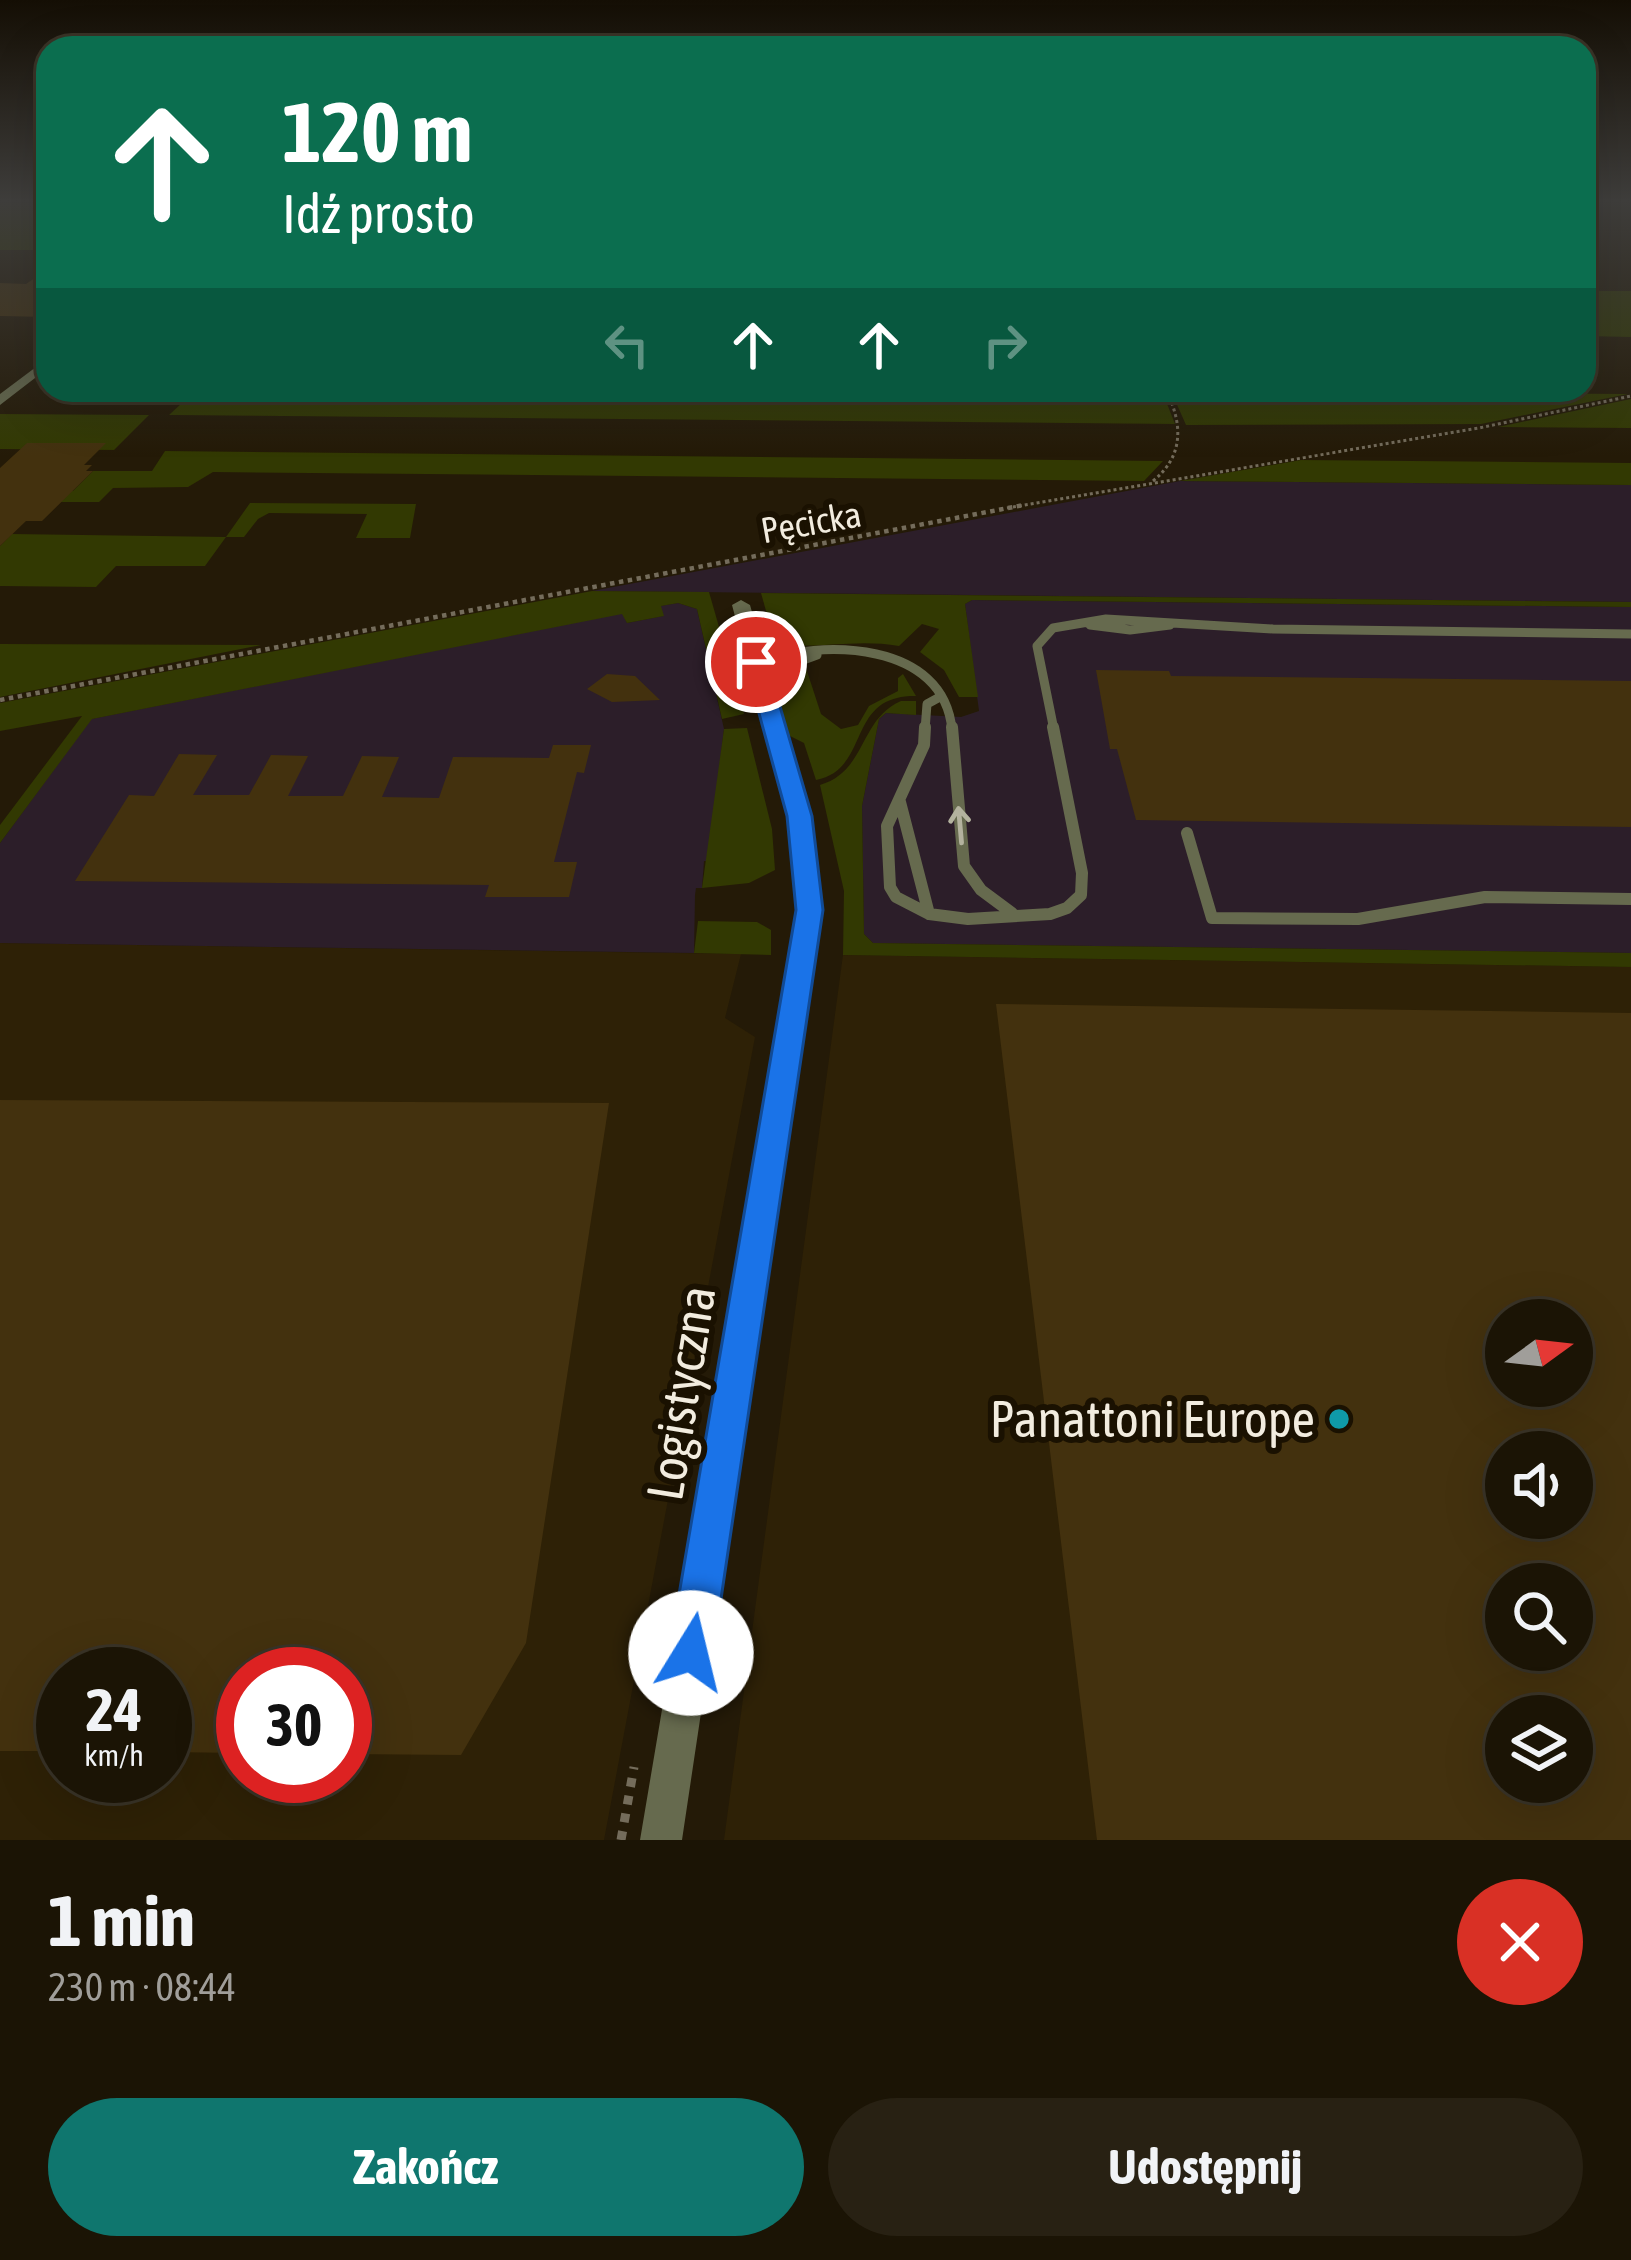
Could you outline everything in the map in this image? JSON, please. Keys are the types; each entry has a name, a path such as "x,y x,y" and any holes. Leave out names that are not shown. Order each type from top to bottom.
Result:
{"street":[{"path":"0,401 36,372"},
{"name":"Logistyczna","path":"661,1840 809,910 804,844 741,605"}],"lane":[{"path":"938,698 927,704 924,745 887,826 890,886 904,905 929,914 968,919 1050,914 1067,908 1081,895 1082,873 1036,646 1053,628 1085,624 1130,631 1172,625 1631,634"},
{"path":"756,662 779,667 807,663 817,655 887,655 926,675 938,698 950,705 964,866 981,890 1013,914"},
{"path":"900,802 911,829 916,883 929,914"},
{"path":"1187,833 1212,918 1358,919 1485,897 1631,899"}],"path":[{"name":"Pęcicka","path":"0,700 1147,484 1479,428 1631,396"},
{"path":"1147,484 1163,474 1182,438 1173,402"},
{"path":"621,1840 638,1746"}],"shaded area":[{"path":"1180,481 1631,485 1631,602 592,591"},
{"path":"972,600 1631,607 1631,953 873,943 864,934 862,806 879,719 886,713 961,717 979,711 965,604"},
{"path":"678,603 697,609 724,729 708,861 704,861 702,888 696,888 695,895 694,953 0,943 0,843 91,719 623,613 627,623 663,616 660,606"},
{"path":"0,943 741,954 725,1018 755,1037 604,1840 0,1840"},
{"name":"Panattoni Europe","path":"843,955 1631,967 1631,1840 724,1840"}],"green space":[{"path":"1596,291 1631,291 1631,337 1596,336"},
{"path":"1596,394 1628,394 1596,401"},
{"path":"1631,399 1631,428 1498,427 1626,400"},
{"path":"183,402 1166,402 1175,424 169,415"},
{"path":"1176,402 1589,402 1481,424 1186,425"},
{"path":"0,414 149,415 114,450 0,449"},
{"path":"165,451 1163,461 1144,481 213,472 188,487 113,488 99,502 50,502 61,491 73,491 93,471 152,471"},
{"path":"1301,460 1631,463 1631,485 1180,481"},
{"path":"250,503 416,504 410,538 356,538 367,514 269,513 244,537 226,537"},
{"path":"12,534 226,537 205,566 116,566 96,587 0,586 0,546"},
{"path":"592,591 709,592 744,714 722,719 697,609 678,603 661,606 664,616 627,623 622,614 92,719 0,843 0,825 82,716 0,731 0,703"},
{"path":"761,593 1631,602 1631,607 972,600 965,604 978,697 959,697 944,670 920,652 939,629 922,624 899,646 772,644 755,626 768,618"},
{"path":"0,644 261,645 0,697"},
{"path":"806,668 821,714 841,729 858,725 869,706 898,691 898,678 903,674 916,696 878,707 845,762 816,780 804,743 788,735 775,695 782,676"},
{"path":"901,701 916,701 916,715 886,713 879,719 862,806 864,934 873,943 1631,953 1631,967 843,955 844,891 820,785 847,768 877,720"},
{"path":"747,728 772,829 775,870 749,883 702,888 724,729"},
{"path":"698,921 757,922 771,930 771,955 694,953"}],"building":[{"path":"0,285 36,285 36,317 0,316"},
{"path":"27,443 106,443 84,465 92,465 86,471 93,471 42,521 26,521 0,546 0,468"},
{"path":"1096,670 1169,671 1171,676 1631,681 1631,827 1136,820 1117,749 1110,749"},
{"path":"607,674 635,676 660,700 612,702 587,689"},
{"path":"553,745 591,745 584,773 577,772 554,862 577,862 569,897 485,897 489,885 75,881 129,795 154,796 179,754 217,755 193,795 249,795 271,755 308,756 288,796 343,796 362,756 399,757 382,797 439,798 453,757 549,758"},
{"name":"Panattoni Europe","path":"996,1004 1631,1013 1631,1840 1097,1840"},
{"path":"0,1100 609,1103 526,1643 461,1755 372,1754 372,1647 216,1647 216,1753 192,1752 192,1647 36,1647 36,1751 0,1751"}],"place":[{"name":"Panattoni Europe","path":"1339,1419"}],"route":[{"path":"691,1653 809,910 800,816 756,662"}]}
